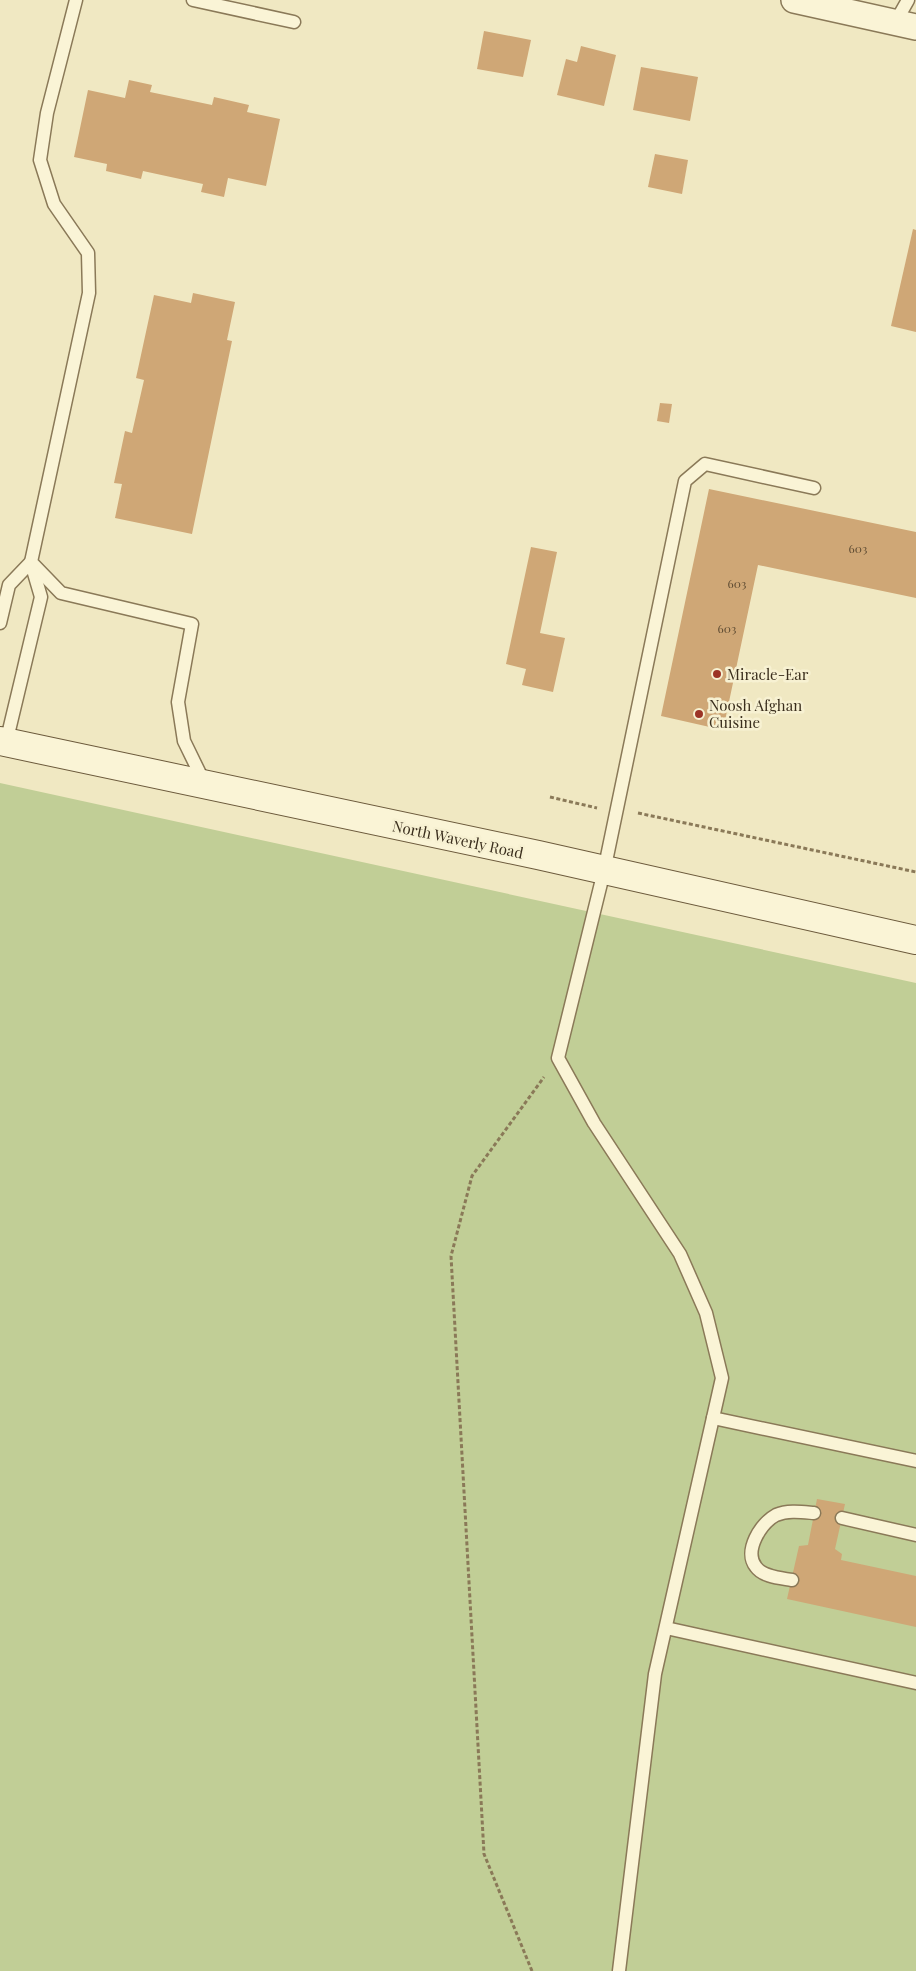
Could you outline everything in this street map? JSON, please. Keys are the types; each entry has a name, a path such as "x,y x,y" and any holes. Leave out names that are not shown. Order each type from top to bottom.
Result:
{"main road":[{"name":"North Waverly Road","path":"3,742 205,784 916,940"}],"street":[{"path":"794,0 906,25"}],"lane":[{"path":"3,742 41,597 31,562 89,292 88,253 54,204 40,160 47,113 76,0"},
{"path":"193,0 294,22"},
{"path":"906,25 908,0"},
{"path":"619,1971 655,1674 722,1378 706,1313 680,1254 594,1123 558,1058 604,871 685,481 705,464 814,488"},
{"path":"0,624 9,586 31,562"},
{"path":"31,562 61,592 192,624 178,702 184,741 205,784"},
{"path":"713,1418 916,1461"},
{"path":"792,1580 763,1573 755,1567 752,1553 754,1539 764,1524 777,1515 794,1511 814,1513"},
{"path":"842,1518 916,1535"},
{"path":"666,1628 916,1683"}],"path":[{"path":"550,798 652,815 916,872"},
{"path":"532,1971 484,1854 451,1256 472,1176 558,1058"}],"green space":[{"path":"0,783 916,983 916,1971 0,1971"}],"building":[{"path":"484,31 531,40 523,77 477,69"},
{"path":"581,46 616,55 604,106 557,95 566,59 577,62"},
{"path":"641,67 698,77 690,121 633,110"},
{"path":"129,80 152,85 150,92 212,105 214,97 249,105 247,112 280,119 266,186 228,178 224,197 201,192 203,184 143,171 141,179 106,171 107,164 74,157 88,90 125,98"},
{"path":"655,154 688,160 682,194 648,187"},
{"path":"913,229 916,230 916,332 891,326"},
{"path":"193,293 235,302 227,340 232,341 192,534 115,518 122,484 114,483 125,431 132,433 144,380 136,378 154,295 191,303"},
{"path":"660,403 672,404 669,423 657,421"},
{"path":"709,489 916,532 916,598 758,565 723,730 661,716"},
{"path":"531,547 557,552 540,633 565,638 553,692 522,685 526,669 506,664"},
{"path":"817,1499 845,1504 835,1549 842,1554 841,1560 916,1576 916,1627 787,1599 799,1546 808,1545"}],"place":[{"name":"Miracle-Ear","path":"717,674"},
{"name":"Noosh Afghan Cuisine","path":"699,714"}]}
